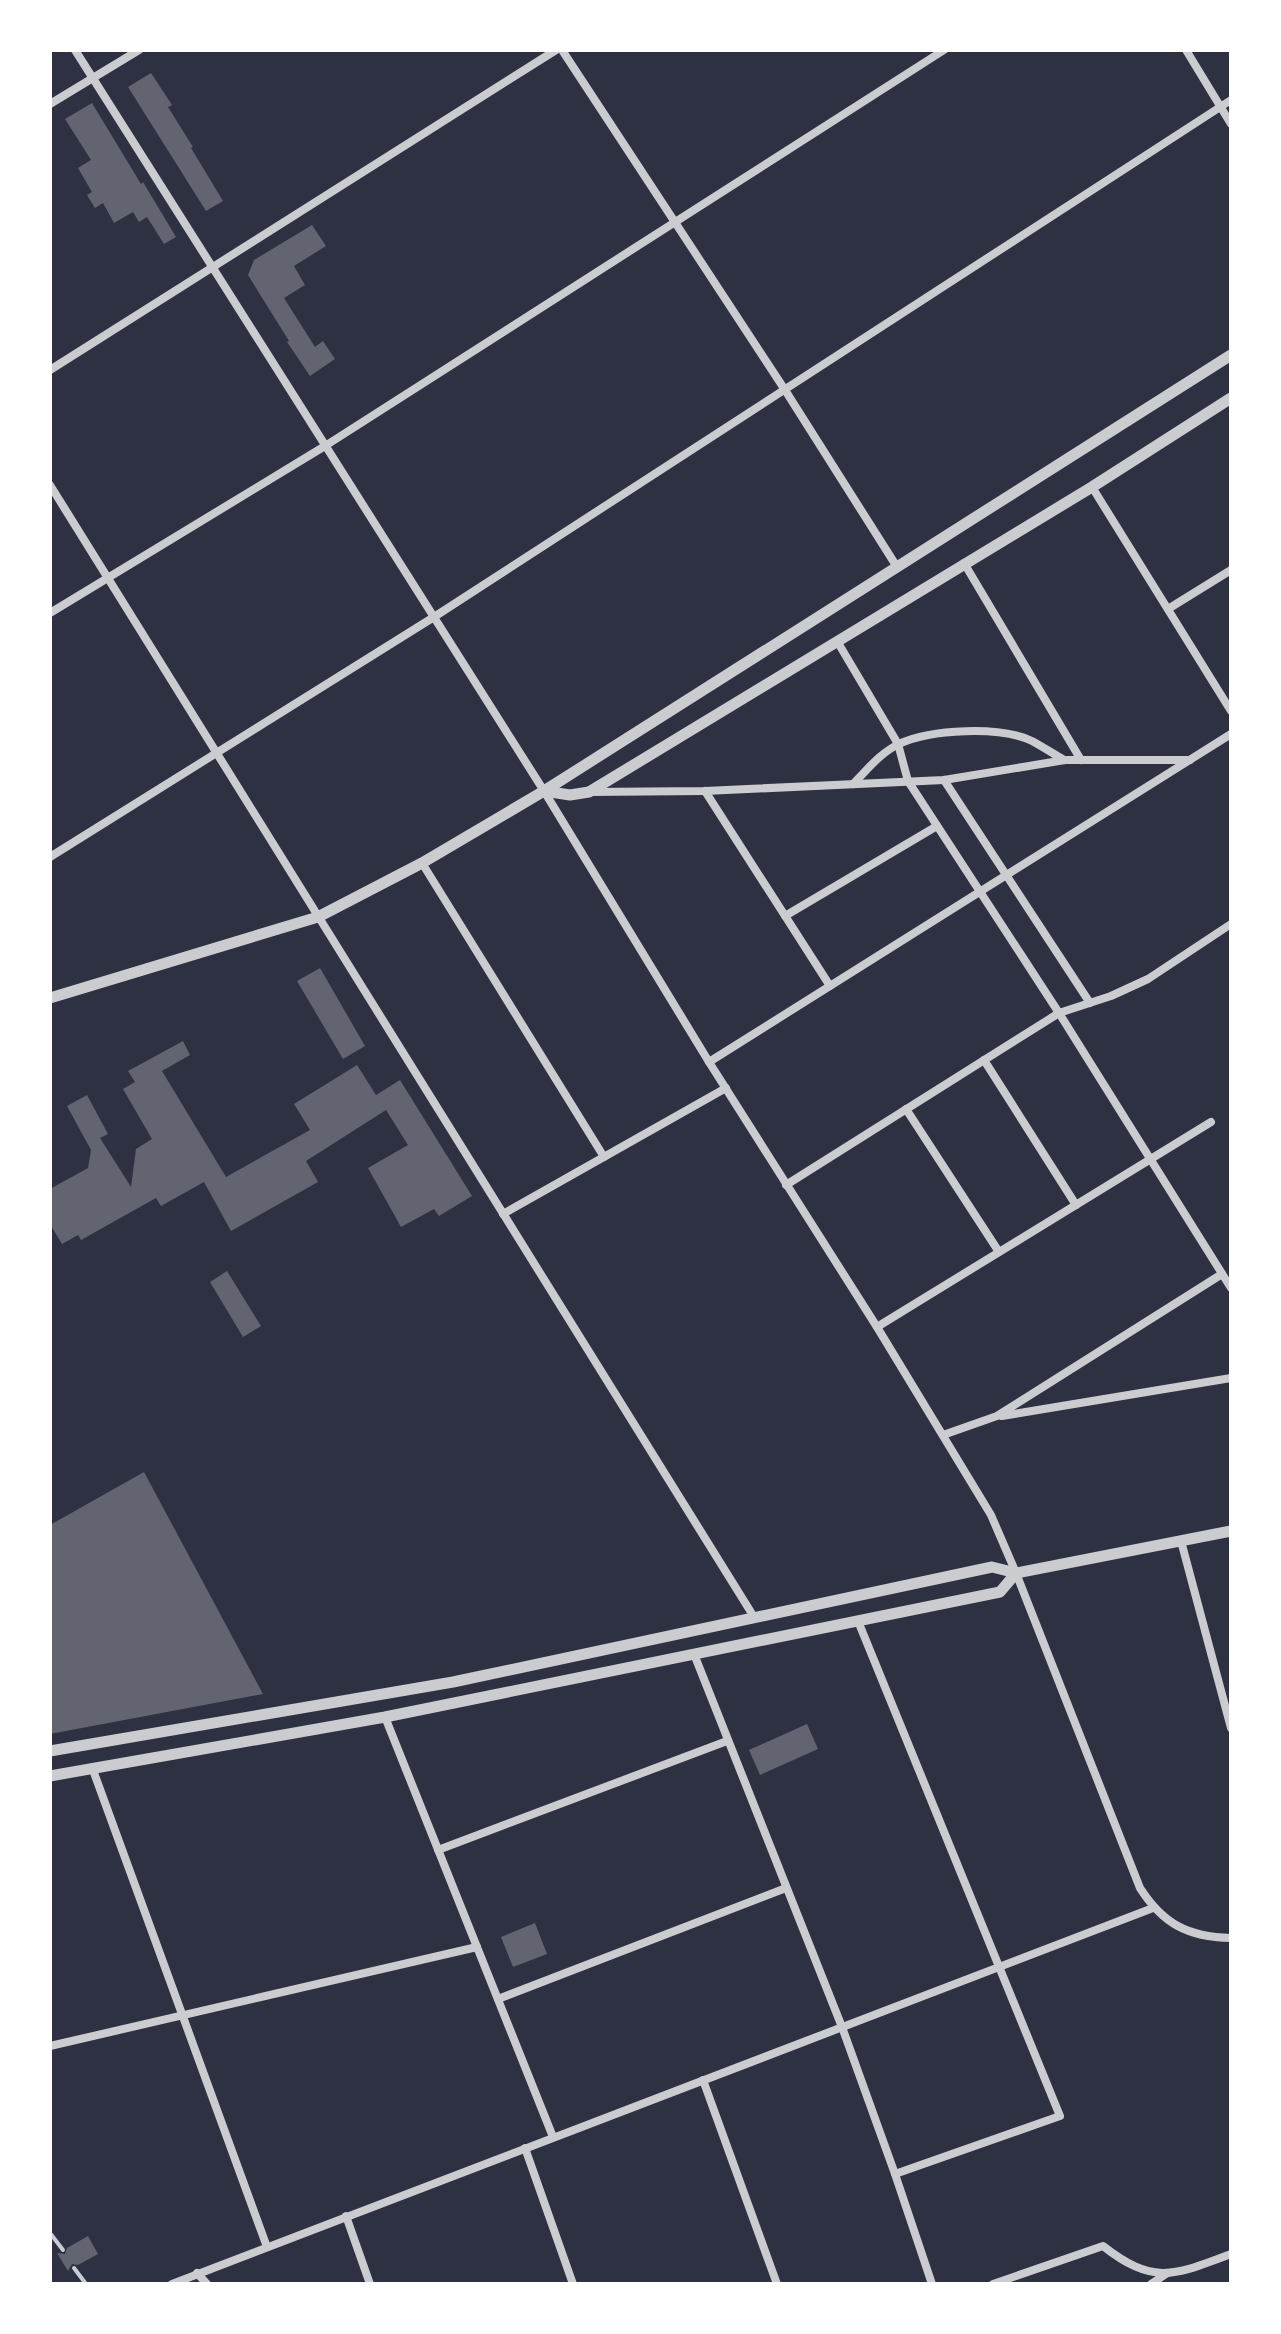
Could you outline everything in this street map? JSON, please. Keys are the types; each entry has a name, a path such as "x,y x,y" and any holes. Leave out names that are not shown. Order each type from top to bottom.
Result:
{"street":[{"path":"75,50 544,791 991,1515 1140,1888 1153,1908 1177,1926 1196,1935 1231,1938"},
{"path":"50,104 139,50"},
{"path":"50,370 559,50 785,390 897,567"},
{"path":"50,613 325,446 944,50"},
{"path":"1186,50 1231,124"},
{"path":"50,857 434,617 1231,100"},
{"path":"50,998 318,917 422,863 544,791 1231,355"},
{"path":"589,792 1092,487 1231,398"},
{"path":"50,485 754,1617"},
{"path":"1092,487 1231,711"},
{"path":"964,563 1081,760"},
{"path":"1168,609 1231,570"},
{"path":"837,641 898,744 908,781 1059,1013 1231,1288"},
{"path":"853,784 876,760 898,744 954,732 998,733 1030,740 1065,760"},
{"path":"709,1062 1231,734"},
{"path":"544,791 570,795 944,780 1065,760 1190,760"},
{"path":"944,780 1090,1003"},
{"path":"705,791 830,986"},
{"path":"785,916 937,826"},
{"path":"422,863 604,1157"},
{"path":"786,1185 1059,1013 1111,996 1148,979 1231,924"},
{"path":"984,1060 1076,1205"},
{"path":"503,1214 726,1088"},
{"path":"906,1109 999,1252"},
{"path":"877,1327 1211,1122"},
{"path":"997,1416 1222,1274"},
{"path":"943,1435 997,1416 1231,1378"},
{"path":"50,1751 453,1682 992,1567 1016,1573 1231,1531"},
{"path":"1181,1541 1231,1728"},
{"path":"50,1776 385,1717 1000,1592 1016,1573"},
{"path":"858,1621 1060,2116 895,2174"},
{"path":"694,1654 842,2027 932,2284"},
{"path":"385,1717 553,2137"},
{"path":"438,1850 727,1741"},
{"path":"93,1770 267,2247"},
{"path":"498,1999 786,1888"},
{"path":"172,2284 1153,1908"},
{"path":"50,2046 477,1947"},
{"path":"703,2080 777,2284"},
{"path":"525,2148 573,2284"},
{"path":"346,2216 370,2284"},
{"path":"993,2284 1103,2246 1121,2260 1141,2269 1166,2274 1186,2271 1231,2254"},
{"path":"197,2273 207,2284"},
{"path":"1151,2284 1166,2274"}],"lane":[{"path":"50,2233 63,2250"},
{"path":"74,2268 86,2284"}],"building":[{"path":"151,73 172,105 168,107 223,201 206,211 128,87"},
{"path":"92,103 176,237 164,244 147,217 139,222 133,212 114,223 103,203 95,208 87,195 92,192 78,168 91,160 65,119"},
{"path":"312,225 326,246 294,266 305,285 284,298 315,347 323,341 335,359 310,376 248,275 254,260"},
{"path":"320,968 365,1046 343,1059 297,981"},
{"path":"183,1041 190,1055 162,1071 226,1177 310,1130 294,1104 357,1065 376,1095 400,1080 472,1196 439,1216 434,1209 401,1227 368,1168 408,1145 386,1110 306,1161 318,1182 231,1231 204,1182 161,1206 156,1198 81,1240 78,1235 62,1244 50,1224 50,1189 88,1168 91,1150 67,1106 87,1095 108,1134 100,1138 131,1187 136,1149 152,1139 123,1089 135,1082 128,1071"},
{"path":"227,1271 261,1326 243,1337 210,1282"},
{"path":"144,1472 263,1694 50,1734 50,1525"},
{"path":"807,1724 818,1749 760,1775 749,1750"},
{"path":"535,1923 547,1954 513,1967 501,1937"},
{"path":"88,2236 98,2254 78,2265 72,2264 68,2271 57,2253 65,2254 67,2248"}]}
